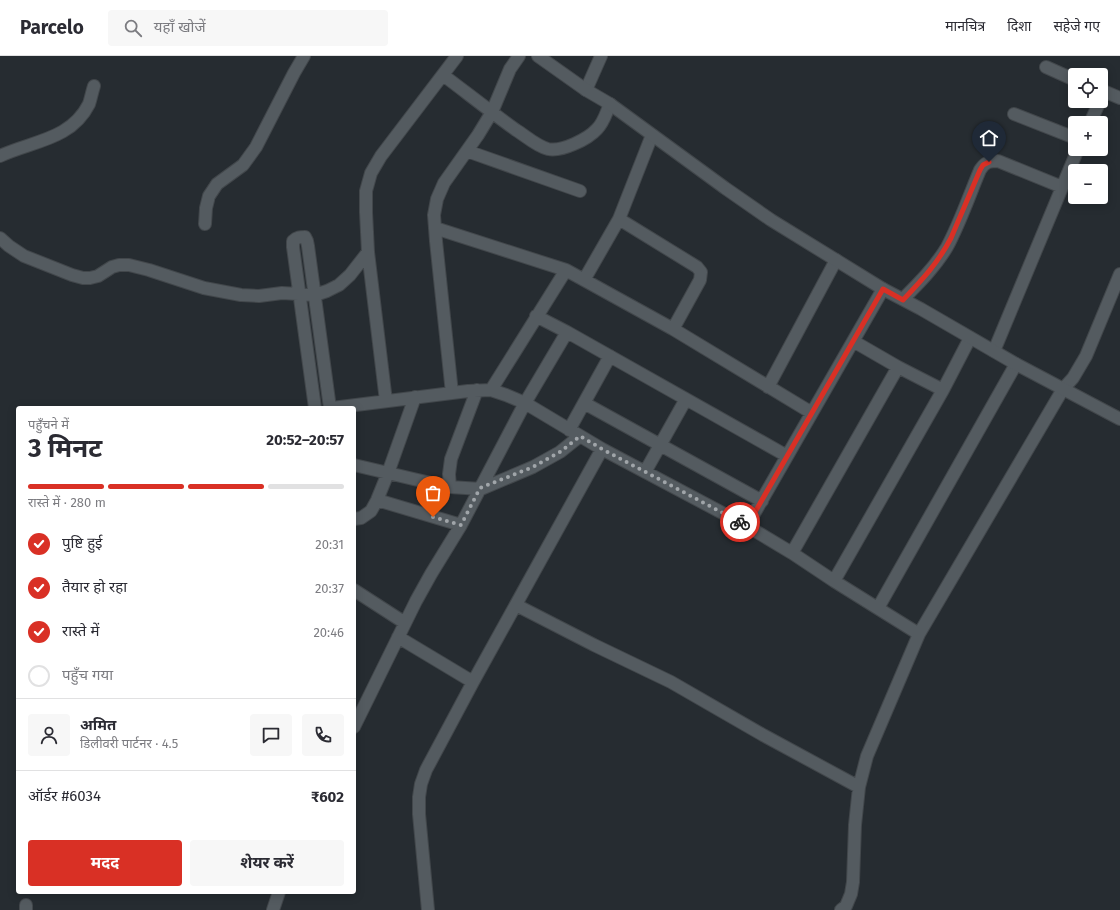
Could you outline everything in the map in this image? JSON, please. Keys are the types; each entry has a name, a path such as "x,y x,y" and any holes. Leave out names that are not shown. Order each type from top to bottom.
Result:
{"street":[{"path":"204,224 206,208 210,196 217,184 243,165 256,147 280,98 304,56"},
{"path":"386,401 368,252 366,191 371,173 381,156 457,56"},
{"path":"452,393 434,215 437,200 444,183 492,112 510,69 519,56"},
{"path":"538,56 586,90 610,104 771,220 883,289 1016,364 1120,419"},
{"path":"586,90 601,56"},
{"path":"1046,67 1068,77"},
{"path":"443,75 538,145 548,148 556,149 566,147 590,136 598,128 610,104"},
{"path":"0,156 13,150 48,139 69,128 82,115 89,103 94,86"},
{"path":"1108,97 1120,98"},
{"path":"1014,114 1068,135"},
{"path":"584,280 619,219 652,135"},
{"path":"467,151 580,191"},
{"path":"994,351 1075,156"},
{"path":"903,300 926,276 946,248 983,165 989,162 998,161 1062,187"},
{"path":"619,219 697,267 701,272 700,280 672,329"},
{"path":"435,228 566,270 672,329 812,413"},
{"path":"315,406 293,241 296,238 301,237 305,238 307,241 331,406"},
{"path":"0,238 24,256 83,278 98,276 112,267 119,265 130,265 204,288 241,295 259,296 282,293 315,295 327,291 340,284 350,275 368,252"},
{"path":"768,387 836,260"},
{"path":"491,390 566,270"},
{"path":"841,910 846,906 851,894 853,882 855,825 859,787 868,756 919,634 1063,389 1086,356 1120,274"},
{"path":"747,526 883,289"},
{"path":"536,316 787,456"},
{"path":"356,723 431,574 461,525 525,404 567,332"},
{"path":"834,581 943,390 970,338"},
{"path":"853,341 898,367 943,390"},
{"path":"569,430 610,356"},
{"path":"878,608 1016,364"},
{"path":"792,553 898,367"},
{"path":"450,486 449,474 451,459 477,390"},
{"path":"347,406 477,390 491,390 506,395 525,404 602,449 747,526 919,634"},
{"path":"356,519 361,518 371,511 378,500 415,397"},
{"path":"645,472 686,399"},
{"path":"584,403 762,501"},
{"path":"356,465 422,481 450,486 480,488 533,467 560,452 580,436"},
{"path":"428,910 419,814 421,784 426,770 602,449"},
{"path":"378,500 461,525"},
{"path":"356,591 405,623"},
{"path":"516,605 671,682 763,735 859,787"},
{"path":"398,637 473,682"},
{"path":"273,910 278,894"}],"way so far":[{"path":"433,517 461,525 480,488 533,467 560,452 580,436 740,522"}],"route":[{"path":"740,522 747,526 883,289 903,300 926,276 946,248 980,170 983,165 989,162"}]}
